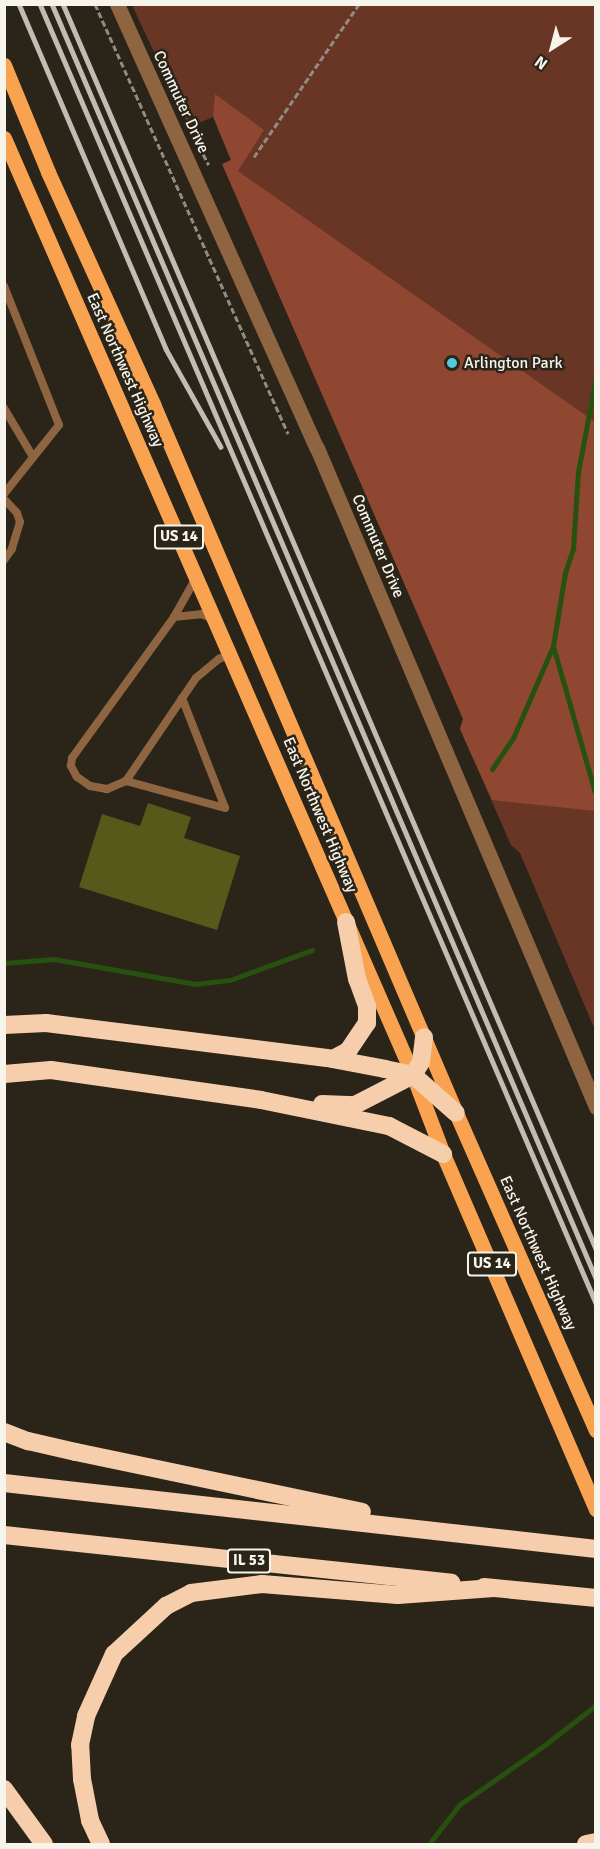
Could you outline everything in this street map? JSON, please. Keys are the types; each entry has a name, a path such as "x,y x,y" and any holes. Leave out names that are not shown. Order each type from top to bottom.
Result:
{"highway":[{"path":"333,1059 353,1046 367,1023 367,1006 357,979 346,922"},
{"path":"4,1025 46,1023 333,1059 413,1075 456,1113"},
{"path":"261,1100 355,1105 413,1075 421,1062 424,1037"},
{"path":"4,1074 51,1070 261,1100 389,1126 443,1154"},
{"path":"4,1432 28,1441 66,1450 461,1533 523,1543 596,1550"},
{"path":"4,1483 461,1533"},
{"name":"IL 53","path":"4,1535 596,1598"},
{"path":"101,1845 90,1820 82,1779 80,1745 86,1716 114,1654 166,1606 190,1593 262,1584 398,1595 494,1588"},
{"path":"4,1789 44,1845"},
{"path":"586,1845 596,1842"}],"main road":[{"name":"East Northwest Highway","path":"4,65 48,172 153,404 456,1113 596,1431"},
{"name":"East Northwest Highway","path":"4,138 413,1075 443,1154 596,1509"},
{"path":"230,654 260,655"}],"street":[{"name":"Commuter Drive","path":"117,4 317,448 596,1107"}],"lane":[{"path":"4,286 59,425 4,494"},
{"path":"4,408 33,457"},
{"path":"4,499 17,513 20,522 12,549 4,560"},
{"path":"196,577 174,616 72,758 71,766 77,777 90,786 107,789 126,781 196,678 219,659 230,654"},
{"path":"174,616 201,614 215,620"},
{"path":"126,781 225,808 182,698"}],"path":[{"path":"95,4 288,434"},
{"path":"254,157 359,4"}],"shaded area":[{"name":"Arlington Park","path":"132,5 595,5 595,1030 520,853 511,845 460,729 463,719 213,117 189,127"},
{"path":"215,94 264,130 238,171 595,422 595,811 492,800 460,729 463,719 222,164 231,160 213,116"}],"building":[{"path":"148,803 191,817 184,838 240,856 217,930 79,887 102,814 140,826"}],"waterway":[{"path":"492,769 513,738 553,646 565,573 573,549 578,472 596,377"},
{"path":"553,646 595,792"},
{"path":"4,963 54,959 196,984 230,980 312,950"},
{"path":"429,1844 459,1805 546,1744 596,1705"}],"railway":[{"path":"19,4 166,349 221,447"},
{"path":"40,4 596,1303"},
{"path":"52,4 596,1278"},
{"path":"63,4 596,1249"}],"place":[{"name":"Arlington Park","path":"452,363"}]}
